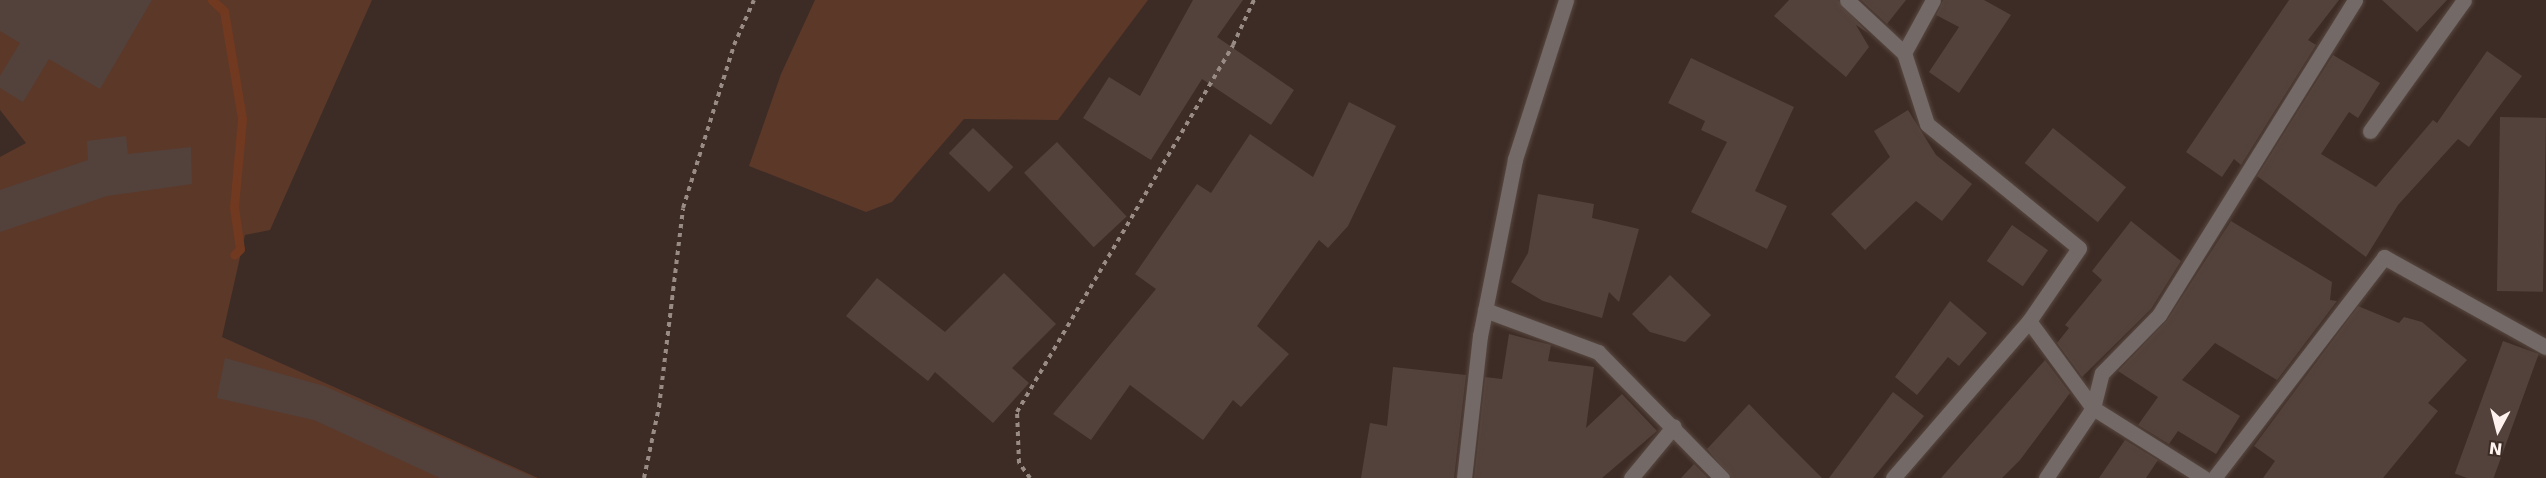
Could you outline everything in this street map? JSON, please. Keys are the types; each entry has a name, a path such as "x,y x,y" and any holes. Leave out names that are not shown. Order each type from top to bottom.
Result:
{"street":[{"path":"1464,478 1485,310 1515,159 1566,0"},
{"path":"1847,0 1904,53 1927,124 2079,248 2030,321 1893,478"},
{"path":"1904,53 1933,0"},
{"path":"2046,478 2093,408 2102,373 2159,315 2355,0"},
{"path":"2370,130 2464,0"},
{"path":"2214,478 2384,257 2546,347"},
{"path":"1485,310 1598,352 1674,426 1722,478"},
{"path":"2030,321 2093,408 2204,478"},
{"path":"1631,478 1674,426"}],"path":[{"path":"644,478 659,407 683,208 734,45 754,0"},
{"path":"1030,478 1019,463 1017,412 1233,45 1254,0"}],"shaded area":[{"path":"0,0 372,0 270,230 245,235 222,337 538,478 0,478 0,157 26,143 0,110"},
{"path":"815,0 1148,0 1058,120 964,119 892,202 866,212 749,166 781,74"}],"building":[{"path":"0,0 152,0 100,89 49,59 23,102 0,88 0,76 20,43 0,31"},
{"path":"1193,0 1243,0 1217,37 1294,90 1271,125 1202,79 1151,160 1083,118 1109,77 1140,96"},
{"path":"1789,0 1838,0 1868,33 1856,25 1869,47 1846,77 1774,16"},
{"path":"1861,0 1906,0 1887,24"},
{"path":"1943,0 1984,0 2011,15 1959,93 1929,72 1959,27 1936,15"},
{"path":"2289,0 2339,0 2308,40 2316,45 2241,165 2234,159 2222,177 2186,152"},
{"path":"2382,0 2447,0 2417,32"},
{"path":"2487,51 2522,76 2469,147 2458,139 2398,205 2366,257 2257,176 2333,55 2380,83 2358,118 2349,112 2321,154 2376,187 2433,120 2437,123"},
{"path":"1691,58 1794,107 1755,191 1787,206 1767,249 1691,212 1727,142 1701,130 1705,121 1668,103"},
{"path":"1349,102 1396,126 1348,226 1328,248 1319,240 1257,326 1289,354 1241,407 1233,400 1203,440 1130,385 1091,440 1053,414 1156,289 1135,274 1197,184 1211,193 1250,134 1313,177"},
{"path":"1908,110 1936,155 1972,184 1942,221 1916,201 1865,250 1831,214 1890,157 1874,131"},
{"path":"2500,117 2546,118 2543,292 2497,291"},
{"path":"973,128 1013,167 989,192 949,153"},
{"path":"2053,128 2126,187 2098,222 2025,163"},
{"path":"126,136 128,154 191,147 192,184 107,196 0,232 0,190 88,160 87,141"},
{"path":"1057,142 1127,217 1094,247 1024,173"},
{"path":"1538,194 1594,204 1592,218 1639,229 1619,302 1609,292 1602,318 1543,301 1511,282 1528,253"},
{"path":"2131,221 2181,261 2151,309 2082,377 2057,343 2069,328 2065,325 2102,280 2092,271"},
{"path":"2231,221 2332,282 2330,300 2337,301 2277,380 2215,343 2182,380 2240,416 2216,454 2178,431 2169,444 2138,425 2158,397 2118,371 2167,320"},
{"path":"2012,225 2048,250 2023,286 1987,261"},
{"path":"1004,273 1056,324 1012,368 1029,383 993,423 935,372 928,381 846,316 877,278 945,332"},
{"path":"1670,275 1711,315 1685,342 1650,332 1632,314"},
{"path":"1950,301 1987,333 1959,366 1948,357 1917,395 1895,377"},
{"path":"2358,306 2399,323 2404,317 2422,322 2467,360 2428,403 2438,411 2383,478 2263,478 2275,461 2254,446"},
{"path":"1509,334 1551,345 1548,361 1594,367 1586,428 1622,394 1657,431 1602,478 1474,478 1485,377 1502,379"},
{"path":"2503,341 2539,354 2494,478 2467,478 2455,473"},
{"path":"225,358 324,386 535,478 440,478 314,420 217,398"},
{"path":"2045,360 2070,393 2020,460 2002,478 1941,478"},
{"path":"1393,367 1466,375 1454,478 1361,478 1370,423 1387,426"},
{"path":"1893,392 1924,416 1873,478 1829,478"},
{"path":"1749,404 1822,478 1731,478 1707,449"},
{"path":"2125,440 2158,460 2146,478 2099,478"},
{"path":"1694,464 1708,478 1681,478"}],"waterway":[{"path":"212,0 224,11 242,119 234,207 240,249 234,255"}]}
